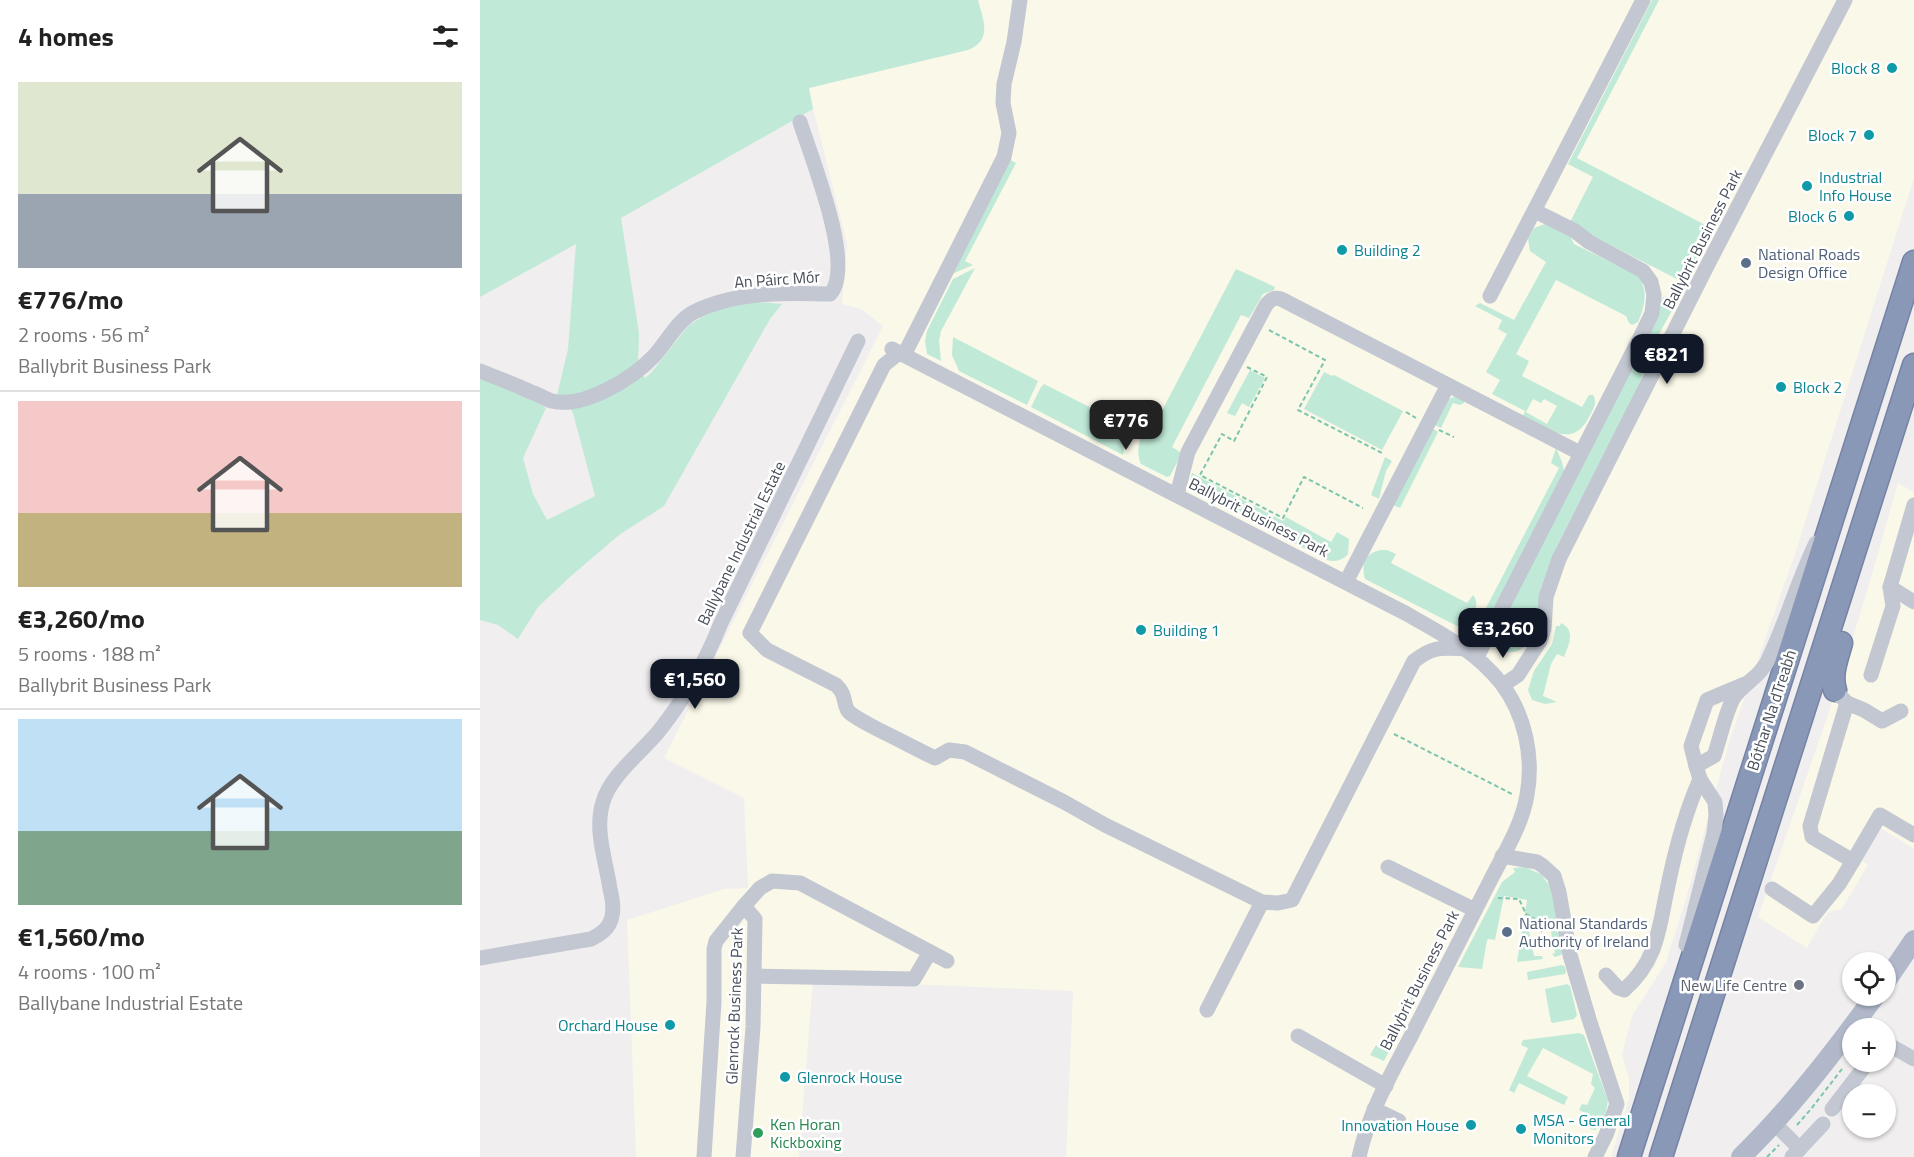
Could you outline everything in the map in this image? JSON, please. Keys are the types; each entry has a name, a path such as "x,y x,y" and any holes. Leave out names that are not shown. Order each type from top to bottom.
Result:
{"highway":[{"name":"Bóthar Na dTreabh","path":"1629,1157 1914,262"},
{"name":"Bóthar Na dTreabh","path":"1661,1157 1914,365"},
{"path":"1841,697 1833,683 1833,671 1876,525 1902,403"}],"main road":[{"path":"1896,966 1914,940"},
{"path":"1741,1157 1780,1130 1842,1044"}],"street":[{"path":"1020,0 1014,42 1004,84 1003,103 1010,133 1004,157 898,352 884,365 750,633 767,650 836,685 844,696 846,710 861,720 935,758 949,750 965,752 1262,902 1278,903 1292,900 1414,662 1429,650 1447,648 1472,653 1580,453 1652,313 1653,288 1647,275 1589,242 1575,231 1535,211"},
{"path":"1490,296 1643,0"},
{"name":"Ballybrit Business Park","path":"1503,685 1518,675 1540,641 1544,629 1546,597 1559,559 1845,0"},
{"name":"An Páirc Mór","path":"480,371 552,401 567,402 616,386 654,356 677,327 693,313 745,296 830,294 835,288 839,266 836,236 800,123"},
{"path":"1177,495 1188,452 1263,310 1275,297 1580,453"},
{"name":"Ballybane Industrial Estate","path":"480,958 591,939 605,930 610,922 613,914 612,900 599,817 603,800 611,785 659,731 687,693 706,659 721,623 858,341"},
{"name":"Ballybrit Business Park","path":"898,352 1346,582 1472,653 1503,685 1518,713 1528,750 1530,768 1526,801 1484,893 1374,1109 1359,1157"},
{"path":"1346,582 1448,385"},
{"path":"1606,975 1618,988 1624,990 1639,974 1653,951 1660,931 1663,903 1698,773 1714,756 1733,699 1766,664 1803,570 1841,489"},
{"path":"1872,675 1893,606 1890,587 1914,505"},
{"path":"1890,587 1914,602"},
{"path":"1673,1019 1684,954 1714,833 1716,815 1715,802 1698,773 1691,746 1707,700 1746,684"},
{"path":"1853,861 1815,839 1810,832 1841,697 1884,725 1901,711"},
{"path":"1772,890 1813,916 1839,884 1880,815 1914,835"},
{"path":"1502,856 1537,862 1554,876 1559,892 1571,959 1617,1104 1606,1135 1594,1157"},
{"path":"1388,867 1475,910"},
{"path":"744,906 760,888 772,881 800,883 947,962"},
{"path":"1207,1010 1262,902"},
{"name":"Glenrock Business Park","path":"704,1157 714,1002 714,949 716,941 744,906 755,919 753,1027 743,1157"},
{"path":"754,976 914,979 930,952"},
{"path":"1298,1036 1386,1086"},
{"path":"1896,1049 1914,1059"},
{"path":"1832,1109 1860,1072"},
{"path":"1374,1109 1399,1121"},
{"path":"1780,1130 1796,1153 1823,1124"}],"path":[{"path":"1266,329 1325,360 1299,410 1384,454"},
{"path":"1246,366 1267,377 1234,441 1222,434 1200,475 1282,518 1304,477 1363,508"},
{"path":"1406,412 1421,420"},
{"path":"1448,435 1454,437"},
{"path":"1380,727 1526,801"},
{"path":"1484,893 1497,898 1519,899 1526,914 1535,919 1542,933"},
{"path":"1767,1157 1780,1130 1811,1109 1842,1069"}],"shaded area":[{"path":"978,0 1914,0 1914,178 1794,557 1729,742 1686,899 1666,962 1632,1016 1622,1054 1629,1078 1629,1099 1611,1157 1066,1157 1073,991 813,980 799,1157 636,1157 627,920 724,889 748,888 744,798 664,758 883,326 861,309 842,304 847,244 808,88 968,50 985,25"},
{"path":"1898,483 1914,492 1914,849 1880,828 1862,860 1868,865 1841,910 1830,911 1825,916 1807,948 1758,917 1841,677"}],"green space":[{"path":"480,0 978,0 984,22 981,41 968,50 809,88 813,109 621,218 639,333 638,366 645,378 688,326 702,317 719,309 747,301 782,304 770,319 664,506 619,535 571,576 538,607 518,639 498,625 480,620 480,376 525,394 546,408 523,458 533,494 547,520 595,496 573,413 565,398 557,395 568,349 576,244 480,297"},
{"path":"1652,0 1659,0 1577,158 1713,229 1692,271 1679,280 1569,224 1593,177 1568,164"},
{"path":"1010,160 1016,163 965,261 973,265 952,274"},
{"path":"1545,224 1570,235 1574,244 1637,275 1644,292 1644,304 1638,322 1632,325 1626,316 1556,280 1516,354 1529,361 1522,376 1582,407 1589,395 1593,395 1595,403 1589,417 1582,427 1567,434 1541,426 1523,416 1525,411 1492,394 1500,380 1486,372 1507,334 1498,329 1502,320 1475,306 1480,303 1514,320 1546,262 1530,251 1528,239 1534,228","holes":["1533,399 1541,403 1544,399 1557,406 1547,424 1526,412"]},
{"path":"975,268 941,331 939,341 941,361 927,354 925,341 927,331 953,279"},
{"path":"1236,269 1275,287 1274,290 1263,294 1249,318 1241,315 1172,447 1182,453 1170,476 1167,477 1141,464 1138,454 1140,439 1146,425 1153,428"},
{"path":"1666,296 1672,298 1675,305 1659,334 1636,392 1557,546 1541,588 1539,608 1535,609 1528,642 1517,651 1500,650 1498,642 1500,627 1662,298"},
{"path":"953,337 1038,381 1027,405 959,371 952,355"},
{"path":"1250,370 1265,378 1249,407 1242,403 1235,416 1227,413"},
{"path":"1324,372 1403,411 1382,450 1304,409"},
{"path":"1044,384 1121,423 1126,415 1131,422 1123,455 1031,407"},
{"path":"1456,396 1464,403 1460,405 1453,403 1441,428 1435,425 1449,399"},
{"path":"1433,429 1438,432 1400,508 1393,505"},
{"path":"1556,448 1564,471 1481,634 1476,638 1474,631 1559,468 1551,463"},
{"path":"1385,457 1392,461 1386,471 1379,499 1371,495"},
{"path":"1192,473 1283,521 1286,517 1331,542 1337,532 1349,539 1348,554 1338,560 1327,560 1196,492 1190,480"},
{"path":"1381,550 1396,554 1391,563 1467,603 1473,595 1476,607 1465,628 1365,579 1366,560 1371,554"},
{"path":"1561,623 1566,626 1570,638 1564,657 1557,654 1551,664 1543,696 1557,702 1545,704 1532,700 1528,690 1534,671 1552,644 1556,626 1560,626"},
{"path":"1524,867 1541,874 1551,888 1563,952 1555,957 1552,954 1555,953 1549,921 1528,925 1534,956 1542,956 1543,959 1517,962 1527,900 1504,896 1495,940 1487,940 1482,969 1458,967 1502,882 1515,872 1513,868"},
{"path":"1433,952 1438,954 1384,1061 1370,1055 1376,1045 1382,1047 1426,960"},
{"path":"1562,965 1565,967 1565,974 1528,980 1527,972"},
{"path":"1567,984 1570,986 1577,1015 1574,1019 1553,1023 1545,989"},
{"path":"1579,1033 1584,1035 1608,1101 1603,1126 1595,1130 1590,1129 1595,1118 1579,1110 1582,1104 1587,1105 1595,1088 1591,1084 1593,1074 1543,1048 1527,1076 1568,1097 1564,1105 1519,1083 1514,1093 1509,1090 1528,1048 1521,1045 1523,1040"}],"place":[{"name":"Block 8","path":"1892,68"},
{"name":"Block 7","path":"1869,135"},
{"name":"Industrial Info House","path":"1807,186"},
{"name":"Block 6","path":"1849,216"},
{"name":"Building 2","path":"1342,250"},
{"name":"National Roads Design Office","path":"1746,263"},
{"name":"Block 2","path":"1781,387"},
{"name":"Building 1","path":"1141,630"},
{"name":"National Standards Authority of Ireland","path":"1507,932"},
{"name":"New Life Centre","path":"1799,985"},
{"name":"Orchard House","path":"670,1025"},
{"name":"Glenrock House","path":"785,1077"},
{"name":"Innovation House","path":"1471,1125"},
{"name":"MSA - General Monitors","path":"1521,1129"},
{"name":"Ken Horan Kickboxing","path":"758,1133"}]}
